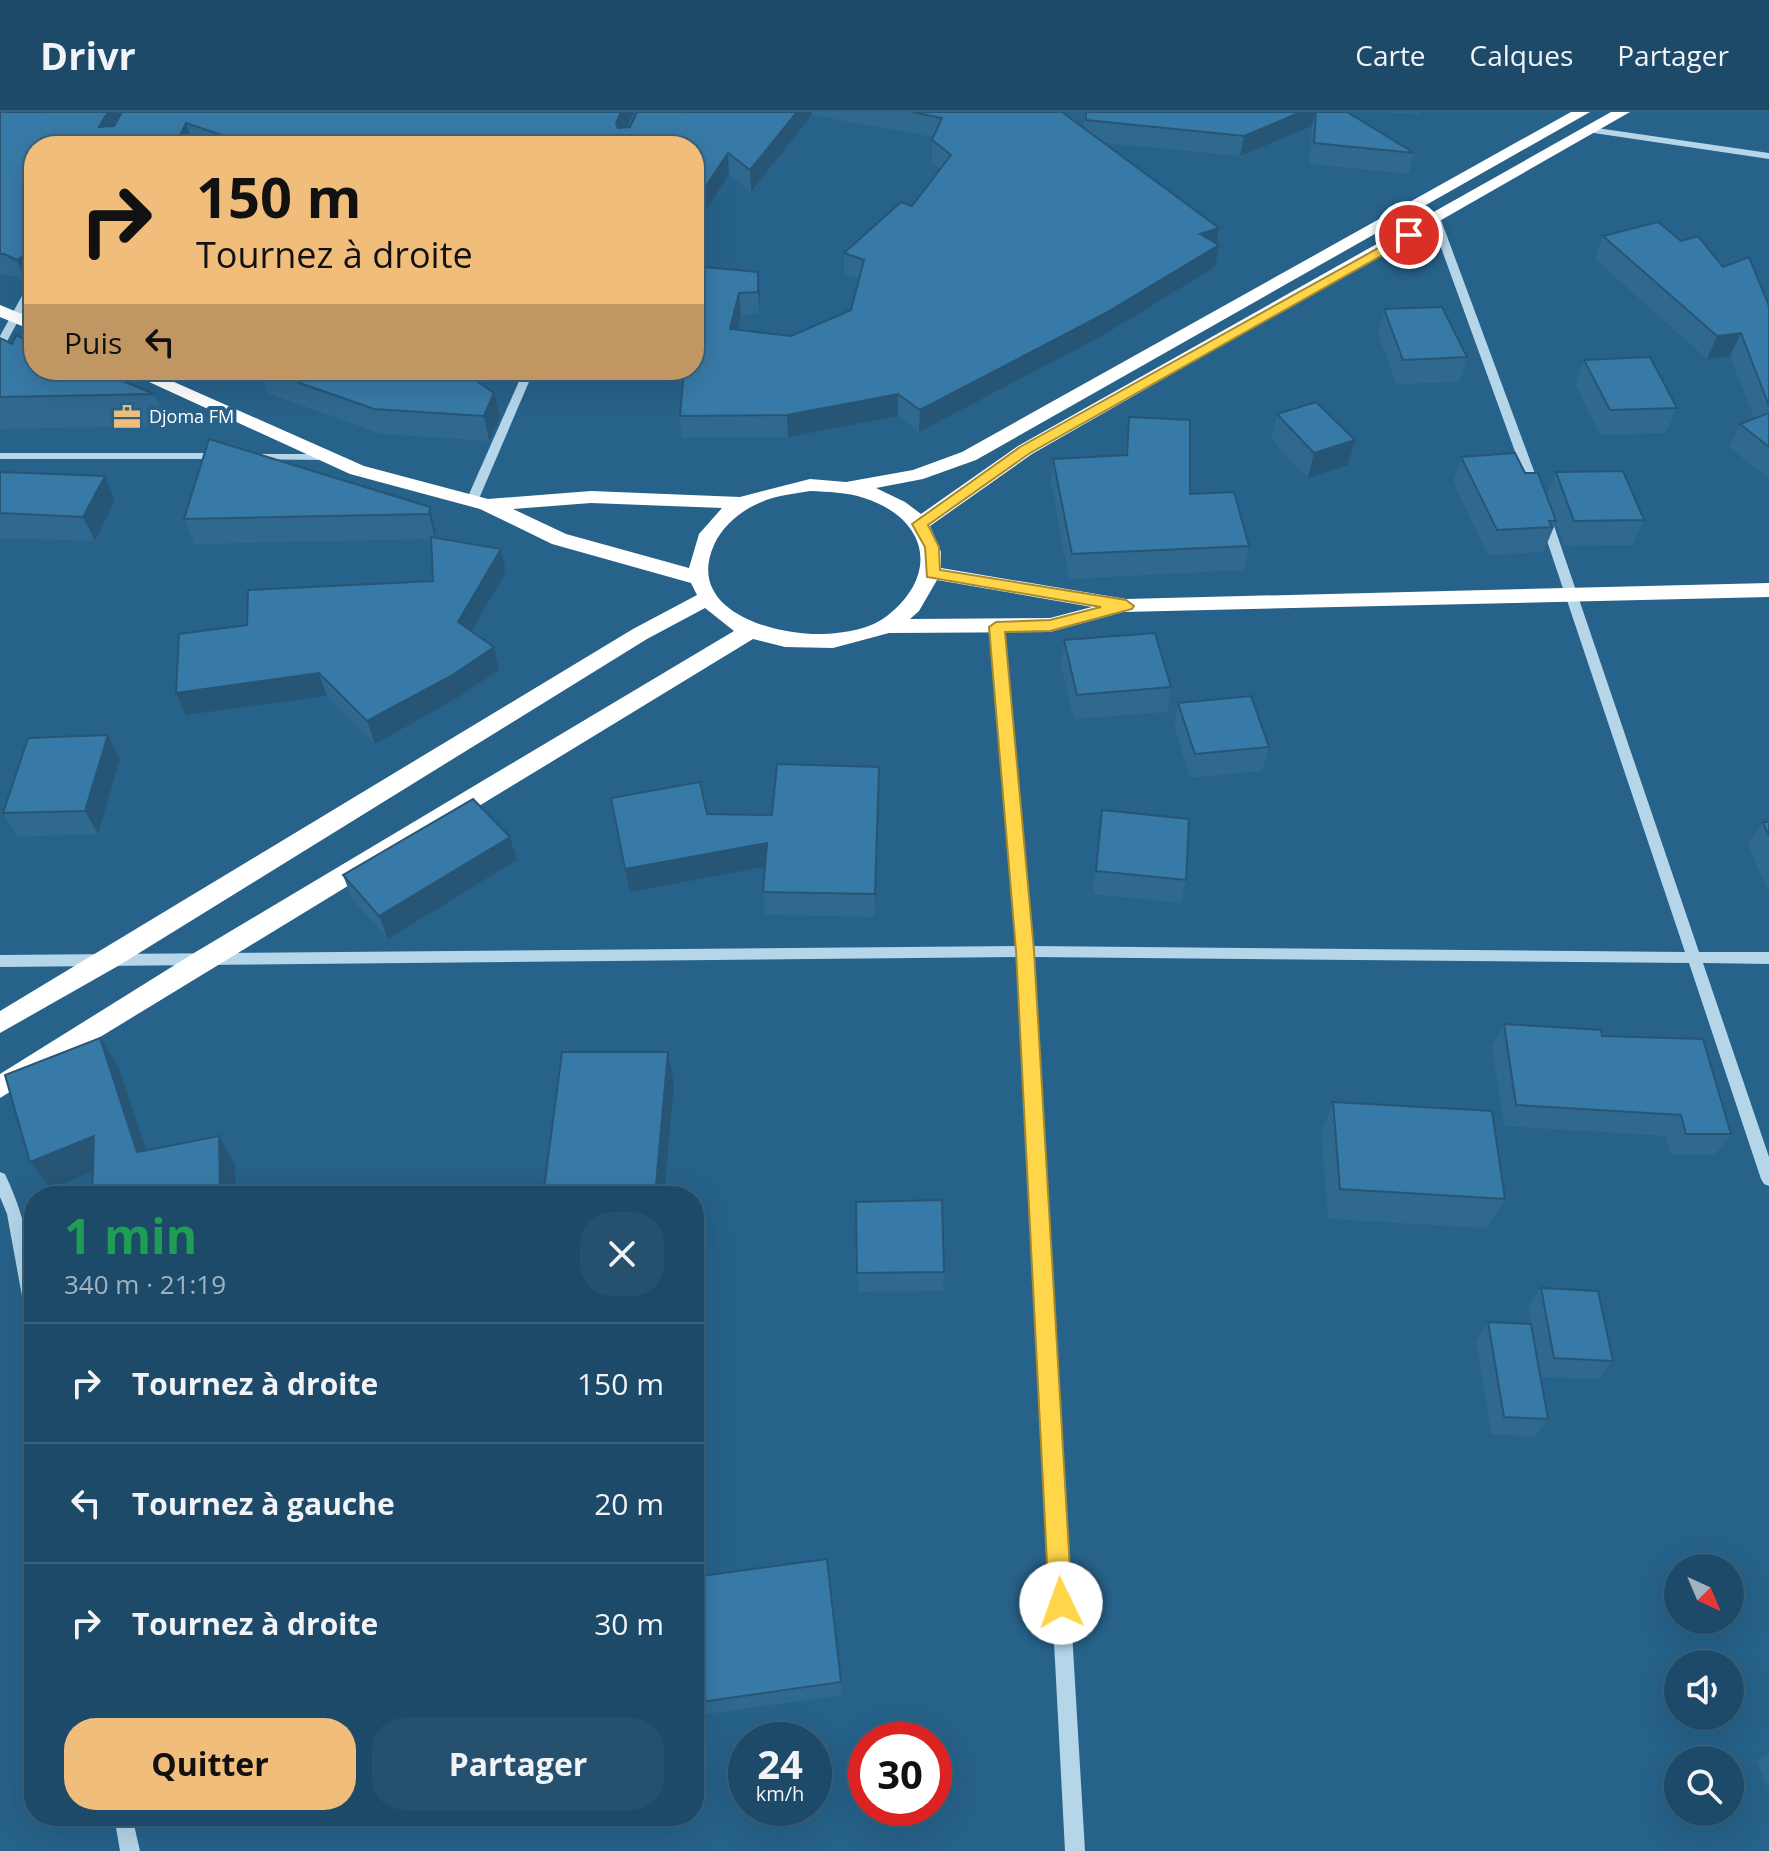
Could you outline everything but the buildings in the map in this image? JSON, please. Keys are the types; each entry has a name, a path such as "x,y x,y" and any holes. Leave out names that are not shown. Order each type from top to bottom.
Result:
{"highway":[{"path":"848,487 889,501 920,524 932,547 933,573 924,593 908,611 887,626 843,641 794,642 750,631 732,622 707,598 699,578 698,556 704,539 716,523 742,503 774,490 810,485 848,487 916,475 969,456 1582,112"},
{"path":"920,524 1025,450 1622,112"},
{"path":"154,380 324,457 408,485 480,503 559,539 699,578"},
{"path":"480,503 591,497 742,503"},
{"path":"933,573 1126,606 1769,590"},
{"path":"0,1023 110,959 640,634 707,598"},
{"path":"887,626 1050,625 1126,606"},
{"path":"0,1087 202,960 750,631"}],"street":[{"path":"1590,130 1769,156"},
{"path":"1436,220 1573,594 1692,957 1769,1179"},
{"path":"0,345 7,313 24,294"},
{"path":"480,503 525,380"},
{"path":"0,456 324,457"},
{"path":"996,627 1025,951 1075,1851"},
{"path":"0,961 1025,951 1769,958"},
{"path":"0,1179 15,1214 24,1263"},
{"path":"125,1826 130,1851"}],"place":[{"name":"Djoma FM","path":"127,417"}],"route":[{"path":"1061,1603 1025,951 996,627 1050,625 1126,606 933,573 932,547 920,524 1025,450 1409,235"}]}
